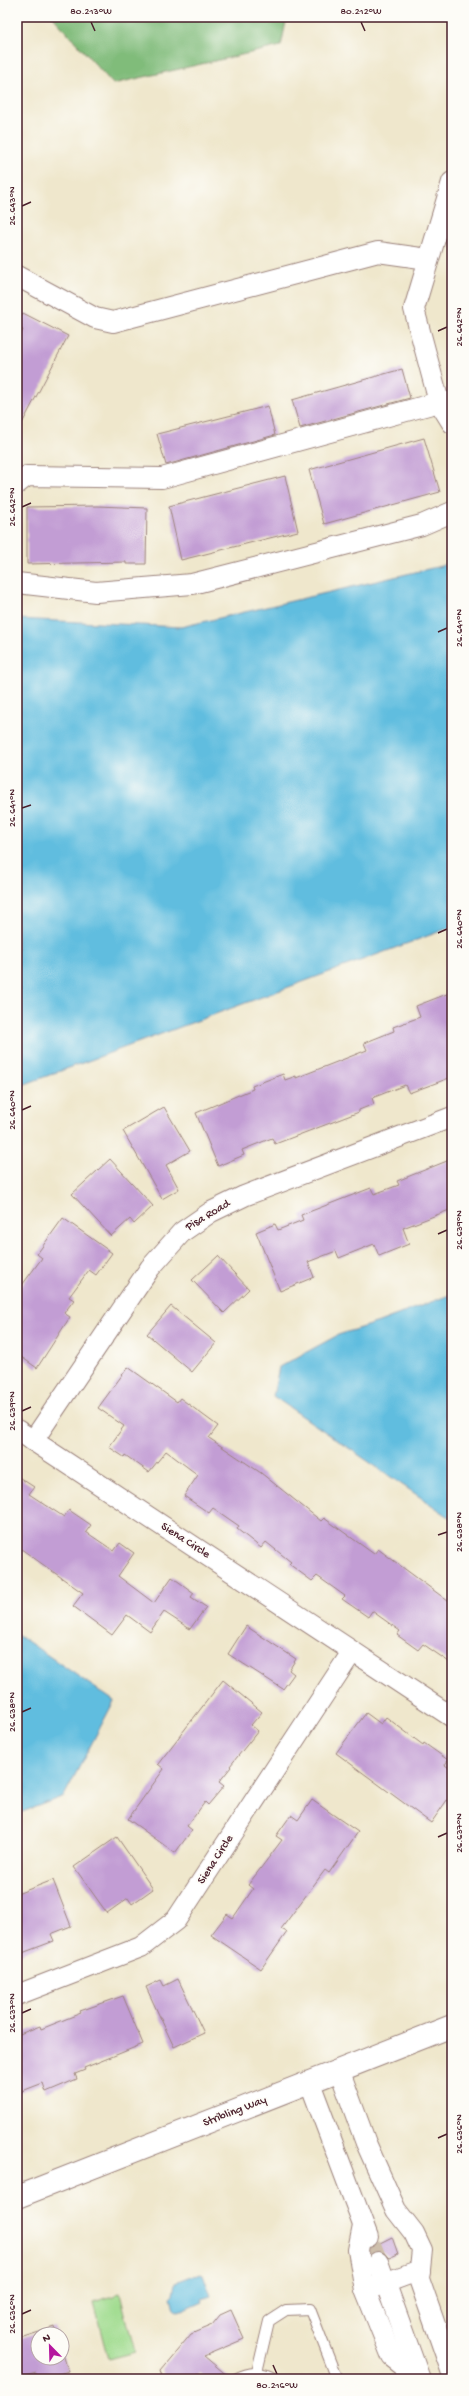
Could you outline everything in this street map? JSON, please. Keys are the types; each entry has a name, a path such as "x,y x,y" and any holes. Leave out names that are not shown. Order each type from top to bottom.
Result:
{"street":[{"path":"452,182 414,309 452,423"},
{"path":"17,276 95,318 113,322 378,252 428,259"},
{"path":"17,484 27,476 162,478 445,402"},
{"path":"17,583 96,592 192,584 422,525 452,512"},
{"name":"Pisa Road","path":"25,1436 150,1268 182,1232 211,1212 244,1196 452,1117"},
{"name":"Siena Circle","path":"25,1436 452,1717"},
{"name":"Siena Circle","path":"17,1995 141,1947 176,1920 352,1652"},
{"name":"Stribling Way","path":"17,2197 340,2072 452,2026"},
{"path":"340,2072 366,2143 396,2210 414,2233 422,2250 419,2279 452,2373"},
{"path":"310,2083 363,2225 387,2284 420,2379"},
{"path":"363,2225 358,2250 365,2290 392,2357 420,2379"},
{"path":"365,2290 387,2284 420,2270"}],"lane":[{"path":"258,2372 269,2321 286,2310 310,2309 337,2379"},
{"path":"235,2379 246,2373 258,2372 275,2379"}],"green space":[{"path":"53,17 287,17 281,46 113,84"},
{"path":"120,2294 135,2352 108,2359 93,2302"}],"water":[{"path":"452,561 452,927 17,1087 17,619 181,627 441,566"},
{"path":"452,1294 452,1519 273,1396 279,1367 338,1335 379,1322"},
{"path":"17,1634 114,1701 64,1796 17,1814"},
{"path":"200,2273 203,2274 211,2296 201,2299 202,2302 177,2311 174,2309 171,2297 174,2294 176,2282"}],"building":[{"path":"23,313 68,336 17,433 17,341 23,330 17,327 17,322"},
{"path":"402,369 410,398 300,428 292,400"},
{"path":"268,406 275,435 166,465 157,434"},
{"path":"424,438 440,492 324,524 309,470"},
{"path":"285,476 298,531 181,560 169,506"},
{"path":"97,506 147,508 146,564 126,564 126,562 27,564 27,507"},
{"path":"452,992 452,1077 409,1093 405,1085 372,1098 374,1104 359,1110 359,1112 275,1144 272,1138 242,1150 244,1155 218,1166 196,1113 253,1089 252,1086 283,1074 285,1080 296,1076 296,1078 367,1050 364,1043 394,1031 393,1027 420,1017 416,1006"},
{"path":"164,1107 190,1151 166,1165 179,1189 162,1199 123,1131"},
{"path":"110,1159 153,1206 134,1224 130,1219 111,1236 72,1194"},
{"path":"452,1159 452,1209 403,1228 409,1244 379,1256 374,1244 339,1258 336,1251 308,1262 314,1277 280,1291 256,1232 275,1224 278,1230 303,1220 301,1215 371,1188 374,1194 399,1185 397,1181"},
{"path":"63,1218 112,1253 96,1275 89,1270 69,1297 74,1300 64,1313 70,1317 37,1368 17,1354 17,1292 42,1258 37,1254"},
{"path":"218,1256 249,1289 224,1313 192,1280"},
{"path":"171,1306 216,1343 192,1372 147,1334"},
{"path":"128,1367 177,1402 180,1398 218,1426 209,1438 261,1473 321,1521 324,1518 374,1554 378,1549 452,1604 452,1664 423,1644 418,1650 397,1635 400,1631 372,1611 368,1617 342,1599 345,1596 317,1576 312,1581 289,1564 291,1562 266,1542 261,1548 237,1529 239,1526 213,1508 209,1513 184,1496 198,1475 166,1451 149,1472 125,1455 124,1457 109,1447 124,1426 98,1408"},
{"path":"17,1476 34,1487 29,1494 64,1517 69,1510 91,1525 86,1532 114,1551 120,1543 134,1553 118,1576 154,1603 172,1577 194,1593 191,1597 206,1607 190,1629 164,1612 150,1632 127,1615 112,1635 73,1606 83,1593 17,1546"},
{"path":"246,1626 296,1659 289,1670 294,1674 283,1689 228,1654"},
{"path":"223,1680 262,1712 251,1725 258,1731 219,1782 224,1786 208,1805 205,1802 187,1826 192,1830 175,1853 128,1819 164,1769 158,1764"},
{"path":"366,1713 381,1724 386,1717 423,1745 424,1743 448,1760 445,1765 452,1770 452,1793 431,1823 336,1753"},
{"path":"312,1800 358,1832 329,1873 325,1870 281,1929 287,1932 261,1969 211,1935 227,1914 233,1918 253,1889 248,1885 282,1840 276,1836 291,1815 298,1820"},
{"path":"117,1837 153,1889 132,1904 128,1898 107,1913 74,1867"},
{"path":"53,1880 71,1926 51,1934 54,1941 17,1955 17,1894"},
{"path":"178,1979 204,2033 174,2047 146,1987 161,1980 164,1986"},
{"path":"123,1996 143,2044 84,2068 85,2070 75,2074 77,2079 46,2092 43,2083 17,2093 17,2035 40,2026 41,2029 81,2013 80,2011"},
{"path":"392,2237 398,2254 389,2258 380,2251 370,2254 370,2248"},
{"path":"231,2310 244,2339 204,2356 229,2377 229,2379 207,2379 199,2373 194,2379 164,2379 161,2370 191,2334 212,2325 220,2315"},
{"path":"30,2335 30,2366 67,2366 68,2371 43,2379 38,2379 36,2373 17,2378 17,2339"}],"tunnel":[{"path":"371,2245 378,2262"}]}
